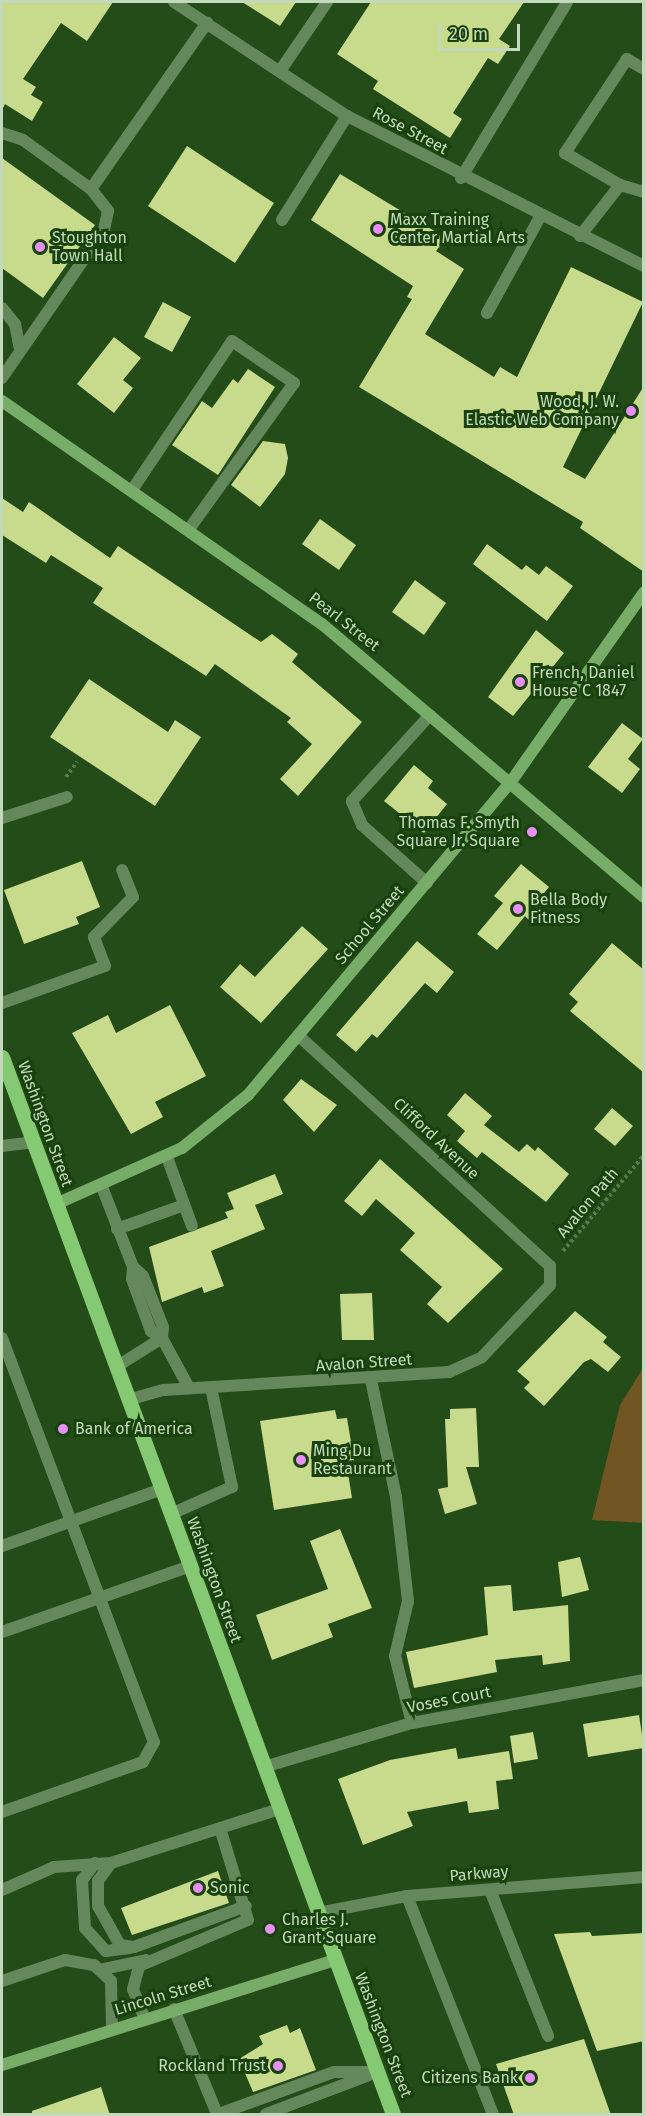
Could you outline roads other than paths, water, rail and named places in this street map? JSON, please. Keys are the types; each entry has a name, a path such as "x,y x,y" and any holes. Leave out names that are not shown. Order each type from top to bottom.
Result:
{"main road":[{"name":"Washington Street","path":"2,1057 393,2115"}],"street":[{"name":"Rose Street","path":"174,2 347,116 461,178 644,266"},
{"path":"280,71 327,2"},
{"path":"461,178 567,2"},
{"path":"91,189 207,23"},
{"path":"644,69 627,59 566,153 620,185 644,192"},
{"path":"282,220 347,116"},
{"path":"2,133 23,140 91,189 108,212 104,230 2,378"},
{"path":"580,236 620,185"},
{"path":"487,313 540,217"},
{"path":"2,308 15,324 20,350"},
{"path":"132,490 232,341 294,383 189,529"},
{"name":"Pearl Street","path":"2,401 189,529 322,624 644,897"},
{"name":"School Street","path":"56,1204 102,1187 167,1157 228,1115 299,1036 510,783 644,592"},
{"path":"428,884 362,825 352,801 430,715"},
{"path":"2,818 67,797"},
{"path":"2,1003 105,966 94,937 133,897 122,870"},
{"name":"Clifford Avenue","path":"299,1036 550,1266"},
{"path":"2,1146 33,1142"},
{"path":"167,1157 192,1226"},
{"path":"102,1187 133,1266 132,1279 151,1331 162,1338 189,1388"},
{"path":"117,1229 184,1205"},
{"name":"Avalon Street","path":"128,1400 189,1388 371,1380 442,1374 472,1363 550,1285 550,1266"},
{"path":"2,1338 154,1742 153,1753 143,1762 2,1812"},
{"path":"116,1367 162,1338"},
{"path":"371,1380 396,1497 408,1600 395,1656 412,1723"},
{"path":"171,1515 232,1487 211,1388"},
{"path":"2,1545 162,1489"},
{"path":"2,1632 190,1566"},
{"name":"Voses Court","path":"264,1767 412,1723 644,1680"},
{"path":"2,1890 54,1867 111,1863 279,1809"},
{"path":"2,1981 72,1960 103,1969 146,1960 244,1924 246,1906 220,1827"},
{"path":"95,1863 82,1880 85,1928 106,1951 134,1947 246,1906"},
{"path":"111,1863 98,1881 98,1906 117,1943 134,1947"},
{"name":"Parkway","path":"318,1913 407,1896 644,1877"},
{"path":"490,1890 548,2036"},
{"path":"407,1896 493,2115"},
{"path":"145,2019 133,1982 146,1960"},
{"name":"Lincoln Street","path":"2,2065 174,2009 336,1960"},
{"path":"103,1969 111,1981 112,2029"},
{"path":"174,2009 218,2115 334,2072 377,2072"},
{"path":"266,2115 377,2072"}],"place":[{"name":"Maxx Training Center Martial Arts","path":"378,229"},
{"name":"Stoughton Town Hall","path":"40,247"},
{"name":"Wood, J. W. Elastic Web Company","path":"631,411"},
{"name":"French, Daniel House C 1847","path":"520,682"},
{"name":"Thomas F. Smyth Square Jr. Square","path":"532,832"},
{"name":"Bella Body Fitness","path":"518,909"},
{"name":"Bank of America","path":"63,1429"},
{"name":"Ming Du Restaurant","path":"301,1460"},
{"name":"Sonic","path":"198,1888"},
{"name":"Charles J. Grant Square","path":"270,1929"},
{"name":"Rockland Trust","path":"278,2066"},
{"name":"Citizens Bank","path":"530,2078"}]}
